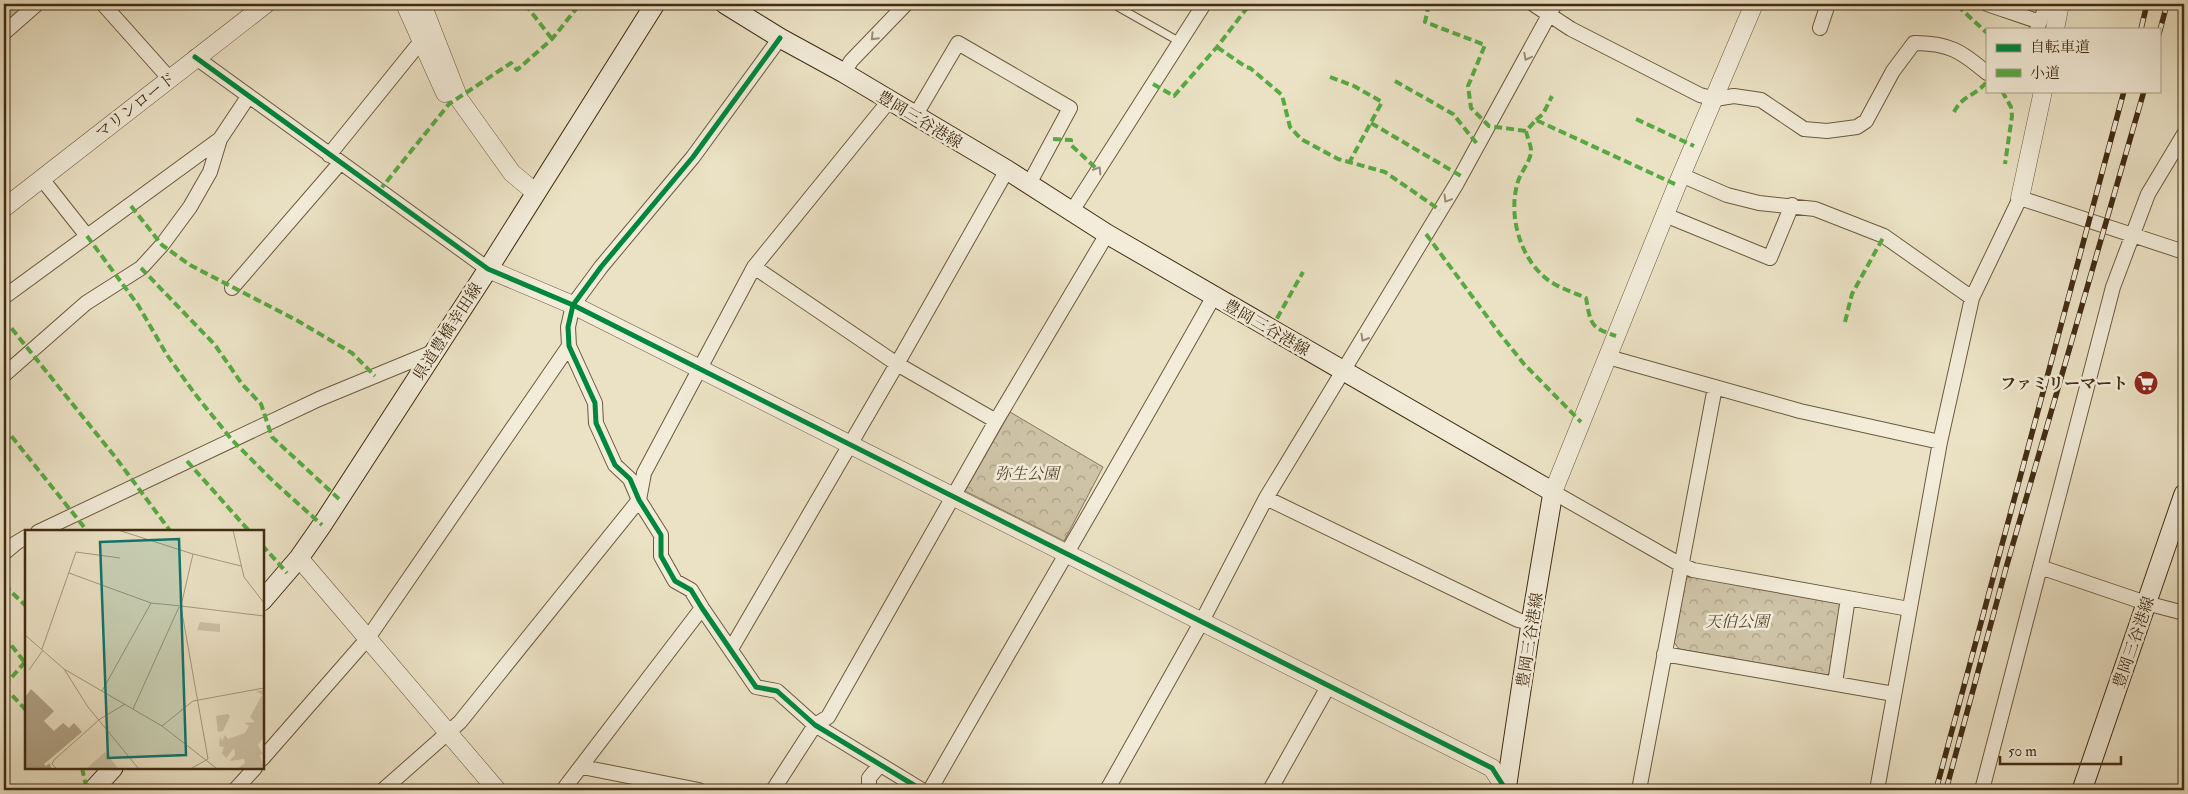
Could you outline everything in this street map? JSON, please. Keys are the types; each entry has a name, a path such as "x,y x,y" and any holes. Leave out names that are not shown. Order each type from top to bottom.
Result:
{"main road":[{"name":"県道豊橋幸田線","path":"264,599 299,558 488,270 654,4"},
{"name":"豊岡三谷港線","path":"737,7 780,38 844,73 1007,170 1108,234 1553,492 1506,790"},
{"name":"豊岡三谷港線","path":"2082,790 2184,494"},
{"path":"93,790 113,769"}],"street":[{"path":"4,33 38,4"},
{"path":"103,4 169,78"},
{"name":"マリンロード","path":"4,208 266,4"},
{"path":"405,4 426,34 459,99 512,173 536,193"},
{"path":"232,288 334,159 426,34 422,4"},
{"path":"844,73 851,61 906,4"},
{"path":"1072,211 1204,4"},
{"path":"1533,4 1553,9 1571,29 1700,95 1715,100 1734,96 1761,100 1804,129 1827,131 1857,127 1866,121 1893,71 1914,44 1935,43 1952,47 1986,72"},
{"path":"1754,4 1715,100 1681,175 1553,492 1693,570 1909,609"},
{"path":"1820,28 1828,4"},
{"path":"1987,4 2044,26"},
{"path":"2044,26 2047,4"},
{"path":"2044,26 2060,4"},
{"path":"1107,790 1202,621 1266,498 1457,183 1553,9"},
{"path":"780,38 693,157 601,267 573,305 568,327 569,346 595,403 596,423 615,465 630,479 638,500 661,535 662,556 675,581 691,590 756,687 777,691 815,725 879,766 922,790"},
{"path":"915,116 958,43 1070,108 1029,184"},
{"path":"195,58 488,270 573,305 698,370 1492,768 1506,790"},
{"path":"1877,790 1940,442 1972,298 2020,198 2043,92"},
{"path":"4,375 86,303 141,268 162,245 190,207 210,172 220,139 248,97"},
{"path":"384,790 460,722 638,500 644,473 754,267 889,101"},
{"path":"1982,790 2113,287 2148,194 2184,134"},
{"path":"4,297 220,139"},
{"path":"731,649 897,364 1007,170"},
{"path":"1681,175 1727,195 1759,203 1792,205 1822,211 1891,239 1972,298"},
{"path":"42,179 86,236"},
{"path":"2020,198 2184,252"},
{"path":"1665,215 1770,258 1792,205"},
{"path":"773,790 815,725 828,717 996,421 1108,234"},
{"path":"754,267 897,364 996,421"},
{"path":"930,790 1066,553 1118,468 1214,296"},
{"path":"264,757 368,638 569,346"},
{"path":"42,530 319,399 433,352"},
{"path":"1608,357 1800,411 1940,442"},
{"path":"1639,790 1715,387"},
{"path":"1266,498 1518,620 1531,623"},
{"path":"4,553 16,542 25,538"},
{"path":"299,558 497,790"},
{"path":"2040,567 2146,603 2184,613"},
{"path":"1835,683 1848,598"},
{"path":"563,790 702,608"},
{"path":"1664,654 1894,694"},
{"path":"1270,790 1329,685"},
{"path":"869,790 870,778 879,766"},
{"path":"582,767 699,790"},
{"path":"235,790 254,769"}],"lane":[{"path":"1116,4 1118,7 1180,42"}],"green space":[{"path":"4,4 28,4 4,25"},
{"name":"弥生公園","path":"1010,412 1103,467 1064,541 965,491"},
{"name":"天伯公園","path":"1695,574 1840,601 1834,669 1827,675 1679,649 1674,642 1686,579"}],"railway":[{"path":"2141,28 2147,4"},
{"path":"2160,30 2167,4"},
{"path":"1936,790 2124,92"},
{"path":"1946,790 2006,568 2144,92"}],"marked path":[{"path":"525,4 552,39"},
{"path":"379,191 449,104 511,63 517,70 552,39 580,4"},
{"path":"1153,84 1174,96 1217,47 1250,4"},
{"path":"1429,4 1425,22 1485,45 1468,86 1471,108 1489,126 1526,131 1536,120 1677,185"},
{"path":"1959,4 1962,10 1986,32"},
{"path":"1217,47 1250,68 1282,95 1290,127 1301,139 1338,159 1385,172 1440,210"},
{"path":"1330,77 1354,86 1382,102 1349,163"},
{"path":"1395,81 1453,114 1478,145"},
{"path":"1954,112 1966,98 1979,90 1986,82"},
{"path":"2003,92 2011,107 2012,116 2005,164"},
{"path":"1536,120 1543,114 1552,96"},
{"path":"1636,119 1694,146"},
{"path":"1371,123 1461,176"},
{"path":"1526,131 1531,153 1518,181 1514,212 1516,226 1525,252 1532,264 1551,282 1586,298 1593,324 1601,330 1616,336"},
{"path":"1053,139 1071,140 1071,145 1098,170"},
{"path":"131,206 162,245 190,265 298,321 352,353 375,376"},
{"path":"1426,234 1524,364 1581,422"},
{"path":"87,236 138,305 167,355 232,440 274,482 322,525"},
{"path":"1845,322 1852,294 1884,236"},
{"path":"141,268 215,345 242,384 261,404 272,437 339,499"},
{"path":"1271,329 1303,272"},
{"path":"4,319 116,458 170,530"},
{"path":"4,427 86,530"},
{"path":"187,461 248,530"},
{"path":"264,547 287,573"},
{"path":"4,585 25,605"},
{"path":"4,636 25,663"},
{"path":"4,686 25,662"},
{"path":"4,687 25,709"},
{"path":"82,769 87,790"}],"cycle path":[{"path":"780,38 693,157 601,267 573,305 568,327 569,346 595,403 596,423 615,465 630,479 639,500 661,535 661,556 675,581 691,590 756,687 777,691 815,725 922,790"},
{"path":"195,57 488,269 573,305 1492,768 1506,790"}],"place":[{"name":"ファミリーマート","path":"2146,383"}]}
